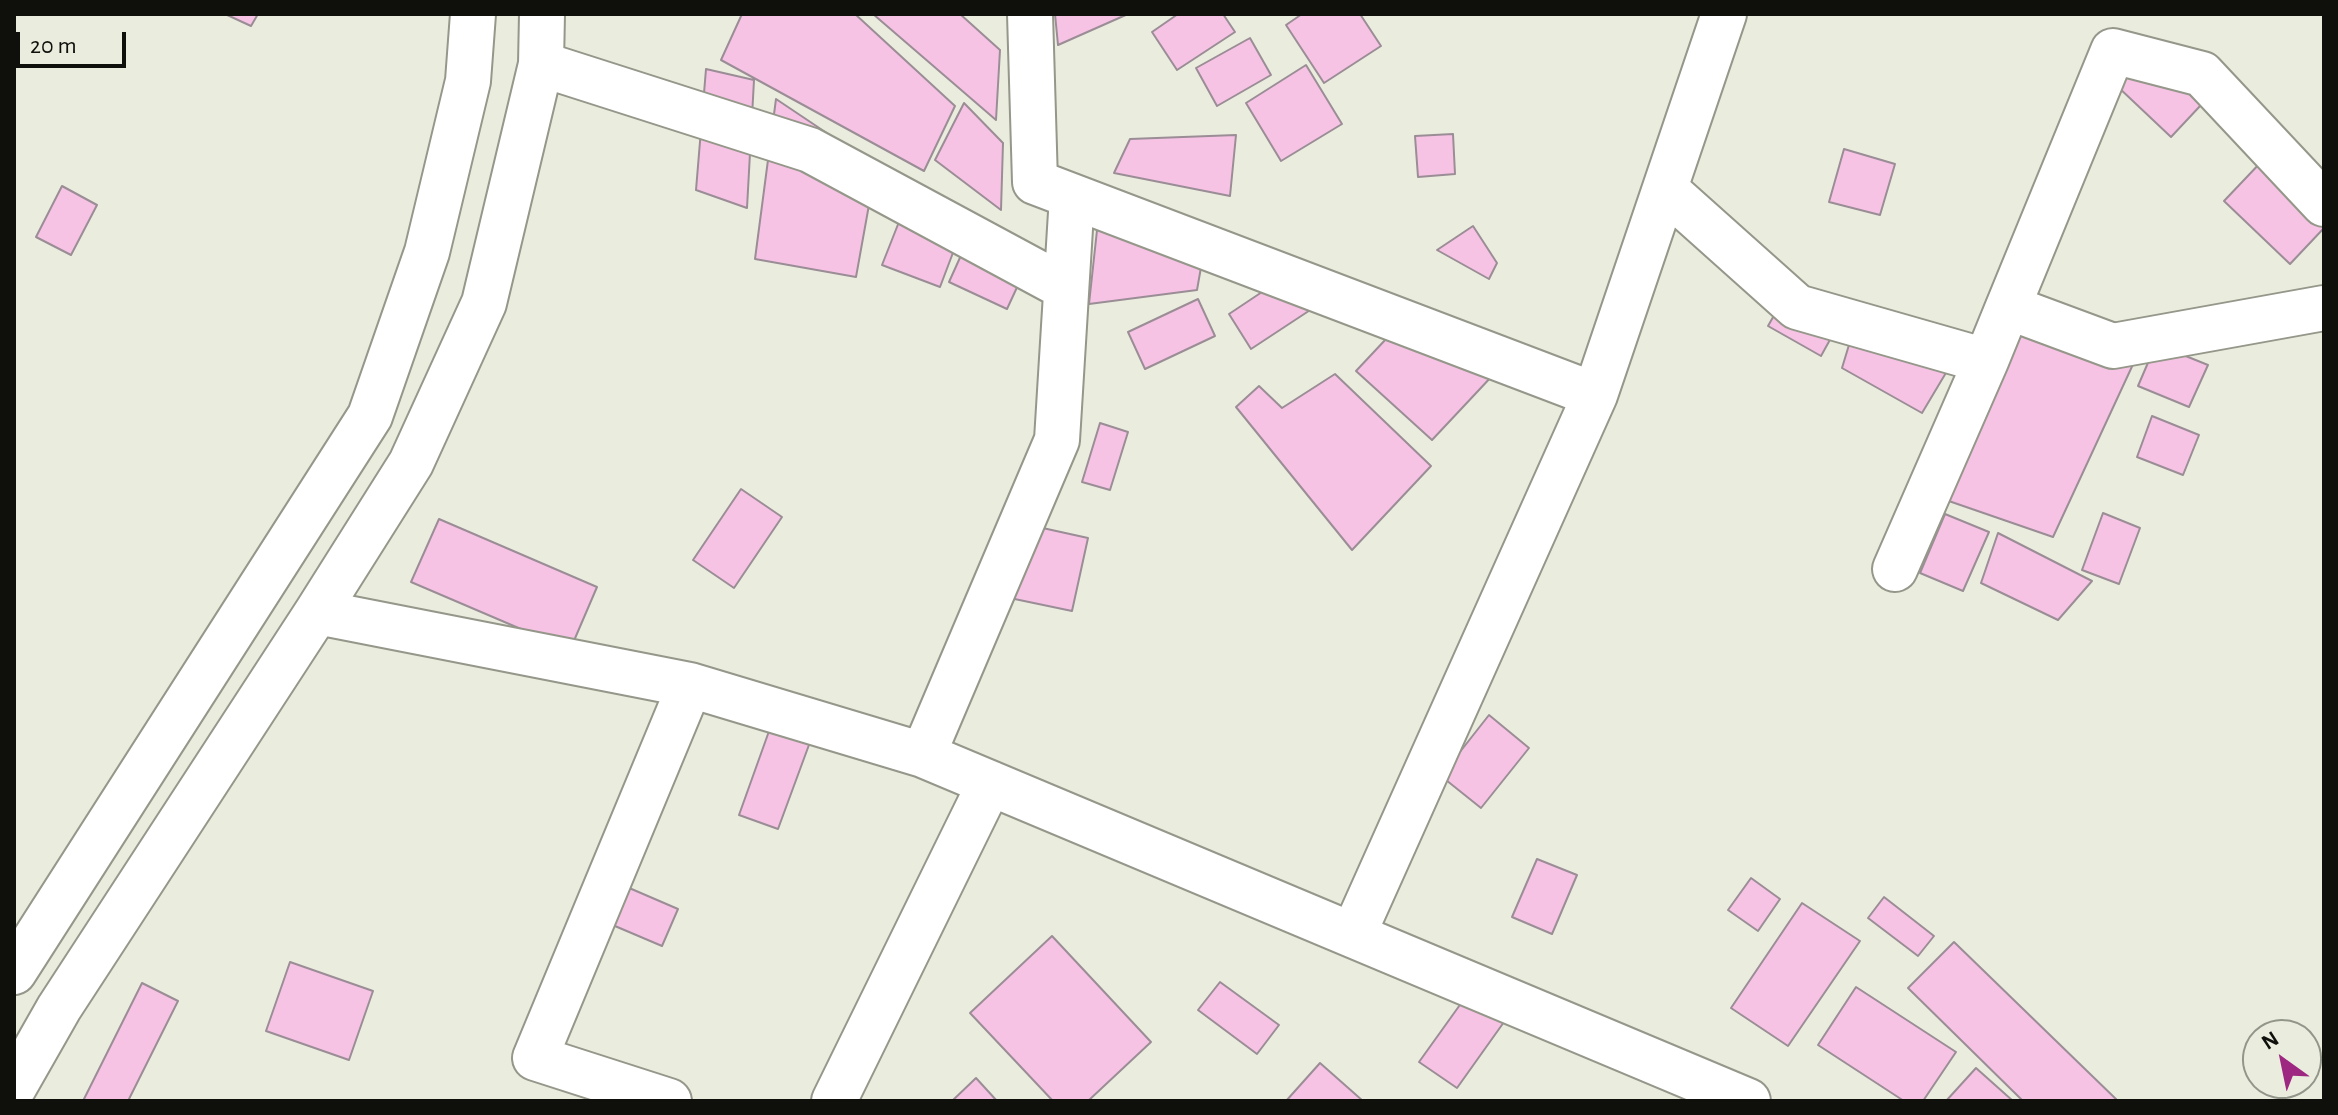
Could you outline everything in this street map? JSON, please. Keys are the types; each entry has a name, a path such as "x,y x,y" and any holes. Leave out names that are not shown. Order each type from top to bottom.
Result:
{"street":[{"path":"14,972 370,416 427,252 468,81 473,14"},
{"path":"14,1087 59,1008 411,463 484,303 541,64 542,14"},
{"path":"1030,14 1035,182 1595,395"},
{"path":"1353,935 1595,395 1724,14"},
{"path":"1895,569 1986,361 2113,51 2202,74 2324,204"},
{"path":"541,64 810,150 1066,288"},
{"path":"1665,189 1797,307 1986,361"},
{"path":"923,755 1057,440 1072,196"},
{"path":"2008,307 2113,346 2324,308"},
{"path":"317,612 690,685 923,755 1748,1101"},
{"path":"669,1101 535,1058 690,685"},
{"path":"834,1101 990,783"}],"building":[{"path":"225,14 258,14 251,26"},
{"path":"742,14 855,14 955,106 924,171 721,60"},
{"path":"873,14 960,14 1000,50 996,120"},
{"path":"1055,14 1128,14 1058,45"},
{"path":"1178,14 1223,14 1235,32 1177,70 1152,32"},
{"path":"1302,14 1360,14 1381,46 1324,83 1286,25"},
{"path":"1250,38 1271,75 1217,106 1196,68"},
{"path":"2147,54 2201,105 2171,137 2117,86"},
{"path":"1306,65 1342,124 1281,161 1246,103"},
{"path":"706,69 754,80 747,208 696,190"},
{"path":"776,99 876,166 856,277 755,259"},
{"path":"964,103 1003,143 1001,210 935,160"},
{"path":"1453,134 1455,174 1418,177 1415,136"},
{"path":"1236,135 1230,196 1114,173 1130,139"},
{"path":"1844,149 1895,164 1880,215 1829,202"},
{"path":"2263,160 2324,217 2324,228 2290,264 2224,201"},
{"path":"62,186 97,205 71,255 36,237"},
{"path":"908,199 965,221 940,287 882,265"},
{"path":"1098,221 1206,239 1197,290 1089,304"},
{"path":"1473,226 1497,263 1489,279 1437,250"},
{"path":"972,231 1031,257 1007,309 949,282"},
{"path":"1307,262 1330,297 1251,349 1229,314"},
{"path":"1789,289 1842,318 1821,356 1768,326"},
{"path":"1198,299 1215,336 1145,369 1128,332"},
{"path":"1417,306 1493,375 1432,440 1356,371"},
{"path":"2021,322 2148,332 2053,537 1943,499"},
{"path":"1855,325 1956,356 1922,413 1842,368"},
{"path":"2156,344 2208,365 2189,407 2138,386"},
{"path":"1335,374 1431,466 1352,550 1236,407 1259,386 1282,408"},
{"path":"2152,416 2199,435 2183,475 2137,457"},
{"path":"1100,423 1128,432 1110,490 1082,482"},
{"path":"741,489 782,517 734,588 693,560"},
{"path":"2103,513 2140,528 2119,584 2082,570"},
{"path":"1945,514 1989,532 1963,591 1920,573"},
{"path":"439,519 597,587 570,650 411,582"},
{"path":"1020,523 1088,538 1072,611 1005,597"},
{"path":"1998,533 2092,581 2058,620 1981,583"},
{"path":"1489,715 1529,748 1481,808 1441,776"},
{"path":"773,720 813,734 778,829 739,815"},
{"path":"1537,859 1577,875 1552,934 1512,917"},
{"path":"606,878 678,909 662,946 589,915"},
{"path":"1751,878 1780,899 1758,931 1728,910"},
{"path":"1884,897 1934,936 1918,956 1868,918"},
{"path":"1802,903 1860,941 1788,1046 1731,1008"},
{"path":"1052,936 1151,1042 1088,1101 1053,1101 970,1013"},
{"path":"1954,942 2118,1101 2023,1101 1908,988"},
{"path":"290,962 373,991 349,1060 266,1031"},
{"path":"1220,982 1279,1025 1257,1054 1198,1010"},
{"path":"142,983 178,1001 128,1101 83,1101"},
{"path":"1856,987 1956,1052 1923,1101 1904,1101 1818,1045"},
{"path":"1467,995 1504,1022 1457,1088 1419,1062"},
{"path":"1320,1063 1363,1101 1286,1101"},
{"path":"1976,1068 2013,1101 1946,1101"},
{"path":"976,1078 997,1101 952,1101"}]}
